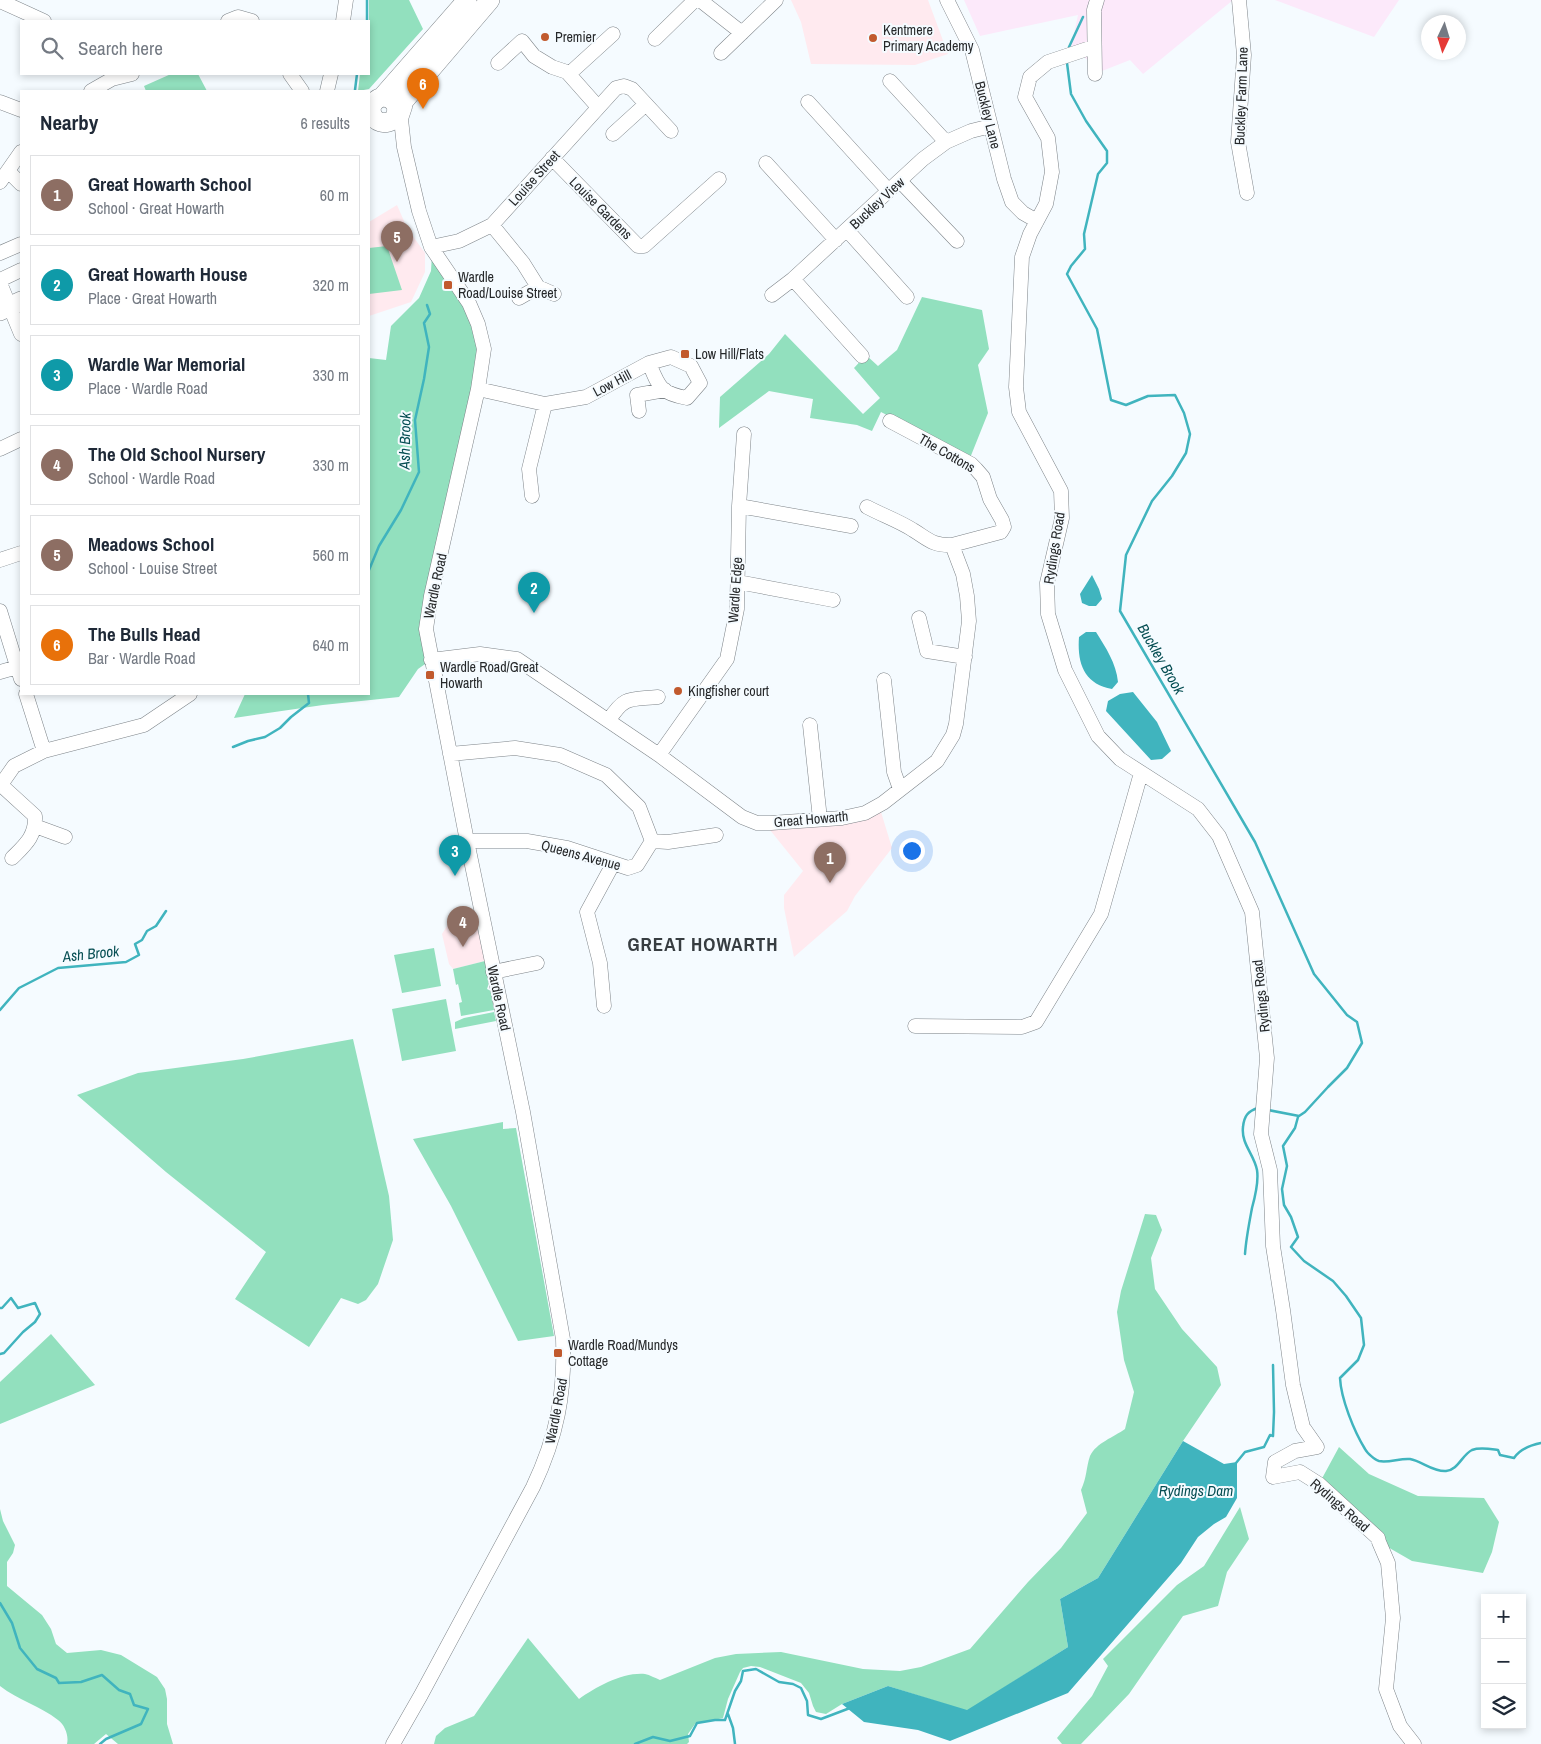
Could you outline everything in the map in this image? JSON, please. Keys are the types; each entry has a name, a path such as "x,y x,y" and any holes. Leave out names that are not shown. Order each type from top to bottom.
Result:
{"highway":[{"path":"381,113 446,24 467,0"},
{"path":"381,113 418,84 490,0"}],"street":[{"path":"343,20 346,0"},
{"path":"654,40 695,0"},
{"path":"700,0 742,33"},
{"path":"721,53 776,0"},
{"name":"Buckley Lane","path":"947,0 972,50 1004,179 1012,202 1023,213 1037,221"},
{"path":"1095,74 1093,48 1094,10 1097,0"},
{"name":"Buckley Farm Lane","path":"1239,0 1244,55 1238,142 1247,192"},
{"path":"4,1 42,20"},
{"path":"230,20 238,17 248,20"},
{"path":"569,74 613,34"},
{"path":"498,63 522,41 534,56 552,67 567,72 598,107"},
{"name":"Rydings Road","path":"1093,48 1048,62 1030,77 1025,97 1048,138 1052,172 1046,204 1030,234 1022,257 1016,387 1019,412 1061,491 1062,518 1047,583 1048,614 1065,670 1098,736 1120,759 1198,809 1219,836 1252,912 1268,1058 1261,1134 1270,1170 1272,1246 1293,1385 1303,1427 1317,1446 1295,1451 1275,1462 1273,1477 1300,1472 1320,1484 1378,1538 1388,1563 1393,1618 1386,1689 1400,1726 1414,1744"},
{"path":"291,75 301,90"},
{"path":"327,90 331,75"},
{"path":"92,90 111,76"},
{"path":"890,82 946,142"},
{"name":"Louise Street","path":"431,247 459,241 492,225 616,88 624,86 632,89 646,104"},
{"path":"0,102 20,110"},
{"path":"808,102 888,190"},
{"path":"613,134 646,104 671,131"},
{"name":"Wardle Road","path":"381,113 392,126 404,147 419,211 431,247 469,303 478,324 484,349 478,389 428,612 426,629 493,972 523,1112 563,1339 564,1377 559,1414 547,1456 533,1487 393,1744"},
{"name":"Buckley View","path":"772,296 842,235 923,159 946,142 971,131 991,126"},
{"path":"20,153 4,177 20,184"},
{"name":"Louise Gardens","path":"552,158 638,246 644,246 719,179"},
{"path":"766,163 907,297"},
{"path":"900,181 957,240"},
{"path":"492,225 522,263 538,288 554,294"},
{"path":"0,253 20,244"},
{"path":"20,271 0,282 20,331"},
{"path":"793,279 862,356"},
{"path":"519,298 538,288"},
{"name":"Low Hill","path":"478,389 545,404 586,397 649,363 671,357 691,366 700,383 687,398 670,395 664,390"},
{"path":"649,363 657,383 664,390"},
{"path":"639,411 637,395 664,390"},
{"path":"532,496 529,469 545,404"},
{"name":"The Cottons","path":"890,421 971,464 983,477 990,499 1002,520 1004,527 1002,532 952,545"},
{"name":"Wardle Edge","path":"659,755 727,658 737,609 739,506 744,434"},
{"path":"0,449 20,439"},
{"path":"739,506 851,526"},
{"path":"867,507 913,530 930,542 943,546 952,545"},
{"name":"Great Howarth","path":"431,660 480,654 517,659 659,755 742,817 757,823 842,818 865,813 883,803 937,761 953,735 959,708 965,657 968,596 963,574 952,545"},
{"path":"0,560 20,553"},
{"path":"738,582 833,600"},
{"path":"0,611 20,671 0,672"},
{"path":"918,618 927,651 965,657"},
{"path":"884,680 894,772 900,789"},
{"path":"26,695 44,752"},
{"path":"12,858 31,838 36,826 35,816 1,786 14,766 44,752 144,725 189,695"},
{"path":"609,720 625,700 658,697"},
{"path":"810,725 820,819"},
{"path":"450,754 516,748 560,755 606,775 639,807 652,841 668,842 716,835"},
{"path":"915,1026 1022,1027 1036,1022 1101,914 1142,773"},
{"path":"36,826 65,837"},
{"name":"Queens Avenue","path":"467,841 526,842 567,848 628,868 637,865 652,841"},
{"path":"604,1006 600,963 587,912 614,864"},
{"path":"493,972 537,963"}],"shaded area":[{"name":"Kentmere Primary Academy","path":"791,0 928,0 948,54 915,65 811,64 801,22"},
{"path":"964,0 1233,0 1143,74 1130,60 1102,71 1071,47 1078,15 980,36"},
{"path":"1275,0 1399,0 1374,37"},
{"path":"397,205 407,228 425,253 425,272 411,302 370,316 370,221"},
{"path":"881,812 892,848 855,896 847,911 794,957 784,908 784,895 803,871 770,830 857,820"},
{"path":"475,913 485,961 453,969 449,964 442,934 452,918"}],"green space":[{"path":"369,0 409,0 423,29 369,89 358,90 360,75 370,75"},
{"path":"169,75 199,75 206,90 146,90 144,86"},
{"path":"387,246 402,290 370,294 370,248"},
{"path":"432,254 467,305 481,349 426,595 428,662 418,669 399,697 323,705 234,718 245,695 370,695 370,358 386,360 391,326 419,298 431,271"},
{"path":"922,297 982,310 989,349 978,365 988,413 970,458 881,412 872,431 857,425 810,418 813,399 769,391 719,428 720,397 769,354 785,334 863,414 880,398 854,368 866,355 878,366 897,350"},
{"path":"434,948 441,986 402,993 394,955"},
{"path":"485,961 489,983 487,989 491,991 494,1010 461,1016 459,1003 462,1002 453,969"},
{"path":"446,999 456,1051 402,1061 392,1009"},
{"path":"494,1012 496,1021 455,1029 455,1022 464,1018"},
{"path":"353,1039 389,1196 393,1240 378,1284 366,1300 358,1304 341,1298 309,1347 235,1299 266,1252 166,1172 77,1095 138,1073 243,1059"},
{"path":"503,1122 503,1129 516,1128 554,1336 518,1341 451,1206 413,1139"},
{"path":"1145,1214 1156,1215 1162,1230 1151,1258 1155,1289 1182,1329 1217,1367 1221,1385 1183,1441 1098,1578 1060,1599 1068,1647 967,1711 888,1686 842,1704 826,1714 816,1712 809,1693 801,1683 760,1667 751,1666 743,1668 740,1672 728,1699 723,1718 695,1724 688,1734 689,1742 687,1744 434,1744 436,1736 445,1728 474,1716 528,1638 579,1699 602,1685 628,1675 645,1674 660,1680 715,1658 736,1654 781,1652 863,1669 900,1671 921,1667 970,1649 1028,1582 1061,1548 1087,1513 1081,1490 1090,1456 1096,1447 1125,1429 1134,1392 1124,1360 1117,1312 1121,1291"},
{"path":"51,1334 95,1385 0,1424 0,1382"},
{"path":"1339,1447 1369,1474 1418,1496 1484,1498 1499,1522 1492,1552 1483,1573 1412,1561 1379,1542 1319,1484"},
{"path":"1240,1507 1249,1539 1227,1572 1218,1606 1183,1616 1129,1694 1081,1744 1062,1744 1057,1738 1092,1696 1108,1666 1103,1659 1177,1585 1204,1566"},
{"path":"0,1509 3,1521 15,1545 13,1553 7,1562 7,1586 42,1615 51,1629 56,1644 67,1653 101,1650 121,1655 157,1677 165,1689 167,1724 173,1744 118,1744 106,1734 94,1744 67,1744 67,1734 60,1722 0,1686"}],"water":[{"path":"1092,575 1102,599 1096,606 1082,603 1080,594"},
{"path":"1086,632 1096,632 1110,656 1118,682 1112,689 1095,682 1084,671 1079,655 1079,637"},
{"path":"1133,692 1157,722 1171,751 1162,759 1151,760 1106,711 1108,701 1120,694"},
{"name":"Rydings Dam","path":"1183,1441 1224,1464 1237,1462 1237,1498 1226,1517 1198,1537 1181,1563 1068,1693 950,1741 918,1730 864,1722 842,1704 888,1686 967,1710 1068,1647 1060,1599 1098,1578"}],"waterway":[{"name":"Ash Brook","path":"367,0 367,20"},
{"name":"Buckley Brook","path":"1069,47 1083,17"},
{"name":"Buckley Brook","path":"1067,63 1071,94 1086,121 1107,151 1107,163 1098,174 1084,234 1085,249 1067,274 1097,329 1111,400 1126,405 1148,396 1175,395 1184,413 1190,434 1186,453 1172,476 1152,501 1126,555 1120,611 1255,842 1314,974 1347,1015 1357,1022 1362,1043 1347,1068 1305,1112 1299,1116 1268,1110"},
{"name":"Ash Brook","path":"355,90 357,75"},
{"name":"Ash Brook","path":"370,568 379,546 401,510 419,472 415,420 429,347 424,323 430,314 427,305"},
{"name":"Ash Brook","path":"233,747 265,737 280,728 309,703 308,695"},
{"name":"Ash Brook","path":"0,1010 19,988 58,968 126,962 139,955 135,944 142,940 147,931 156,926 166,911"},
{"name":"Buckley Brook","path":"1245,1254 1256,1189 1257,1170 1244,1139 1243,1127 1247,1114 1258,1108"},
{"path":"1298,1117 1295,1128 1283,1146 1287,1166 1282,1189 1284,1205 1291,1217 1298,1237 1291,1247 1304,1261 1333,1281 1361,1318 1364,1345 1358,1360 1340,1378 1349,1415 1366,1451 1379,1461 1410,1459 1437,1470 1446,1471 1454,1468 1465,1455 1475,1449 1498,1450 1500,1455 1514,1458 1526,1448 1541,1443"},
{"name":"Ash Brook","path":"0,1308 11,1298 18,1308 35,1303 40,1314 35,1322 4,1353 0,1354"},
{"name":"Buckley Brook","path":"1236,1463 1245,1452 1264,1447 1270,1435 1273,1436 1273,1365"},
{"name":"Ash Brook","path":"0,1603 12,1623 20,1648 37,1669 56,1678 59,1683 81,1682 102,1675 119,1690 130,1694 134,1705 148,1709 141,1724 106,1739 100,1744"},
{"path":"635,1744 653,1737 670,1741 690,1736 697,1723 725,1720 735,1691 741,1681 743,1671 756,1669 779,1682 793,1684 801,1688 807,1701 808,1715 821,1719 850,1708"},
{"path":"728,1714 733,1728 735,1744"}],"place":[{"name":"Premier","path":"545,37"},
{"name":"Kentmere Primary Academy","path":"873,38"},
{"name":"The Bulls Head","path":"423,109"},
{"name":"Meadows School","path":"397,262"},
{"name":"Wardle Road/Louise Street","path":"448,285"},
{"name":"Low Hill/Flats","path":"685,354"},
{"name":"Great Howarth House","path":"534,613"},
{"name":"Wardle Road/Great Howarth","path":"430,675"},
{"name":"Kingfisher court","path":"678,691"},
{"name":"Wardle War Memorial","path":"455,876"},
{"name":"Great Howarth School","path":"830,883"},
{"name":"The Old School Nursery","path":"463,947"},
{"name":"Wardle Road/Mundys Cottage","path":"558,1353"}],"district":[{"name":"GREAT HOWARTH","path":"703,944"}]}
